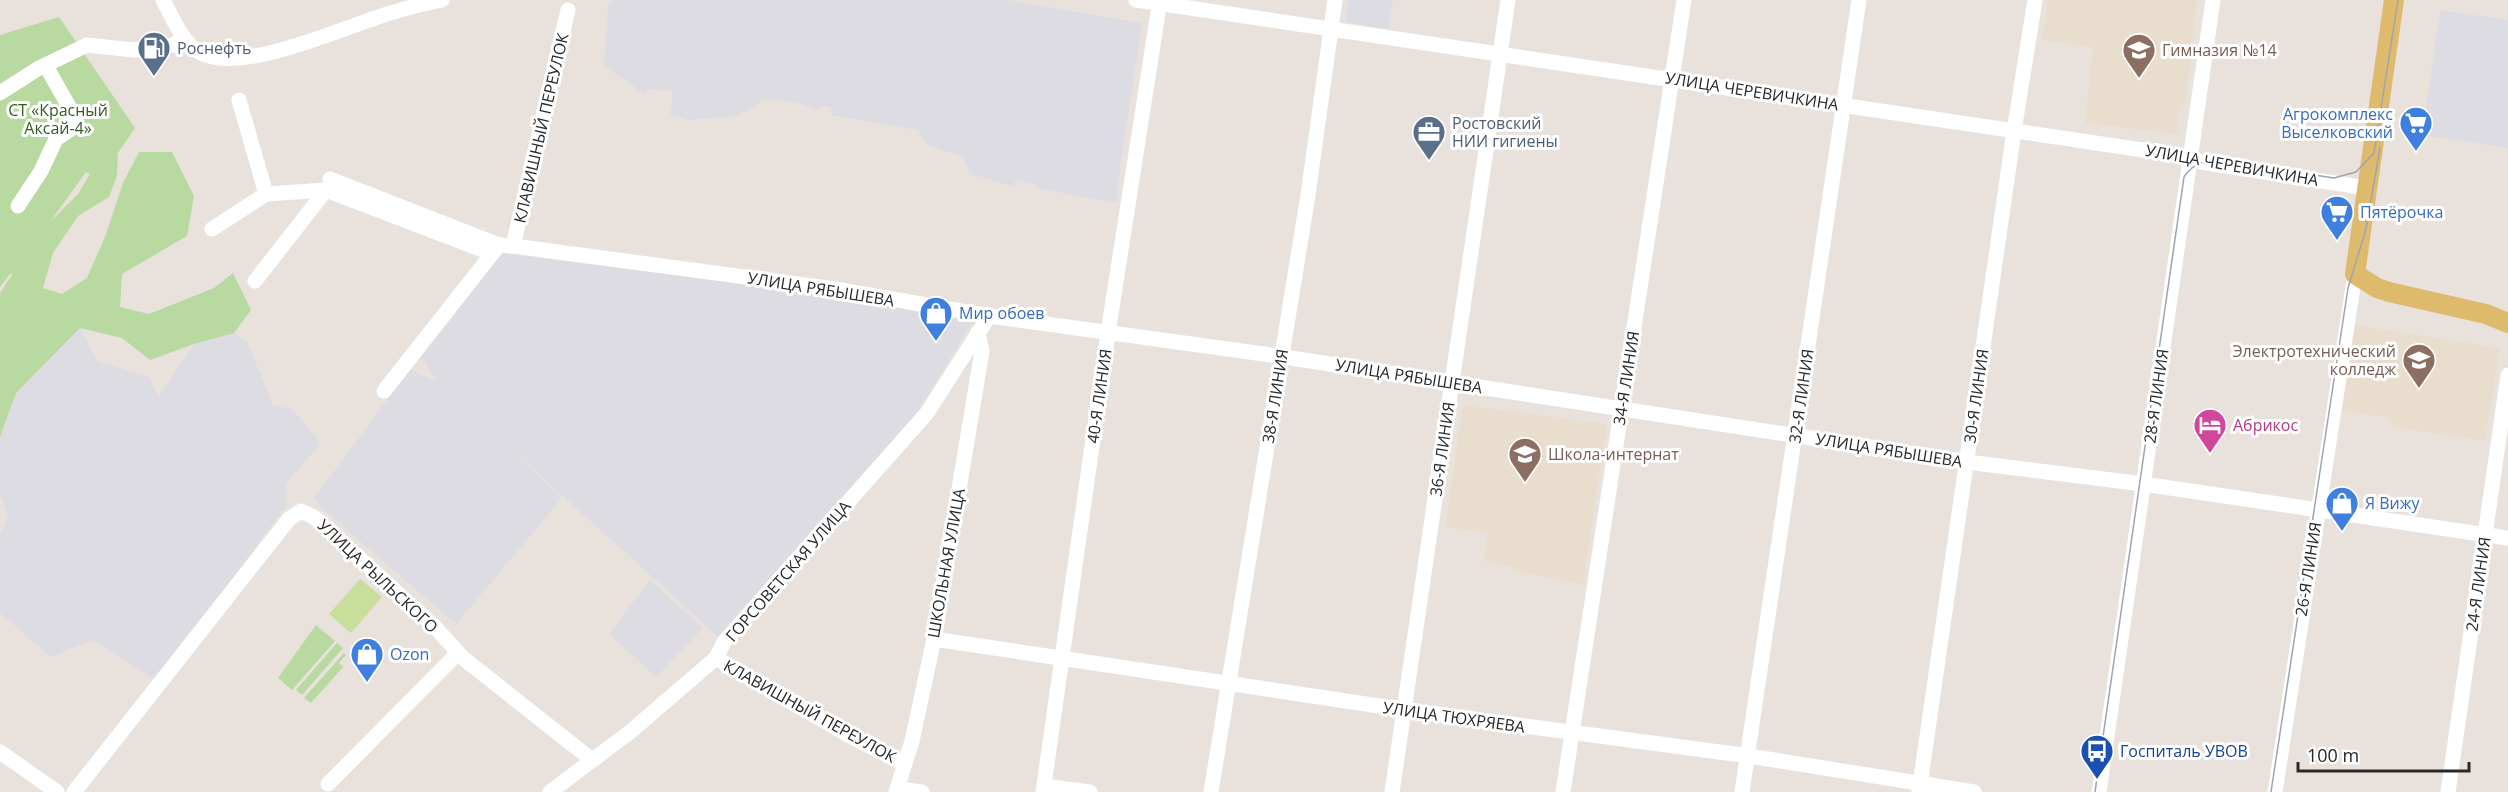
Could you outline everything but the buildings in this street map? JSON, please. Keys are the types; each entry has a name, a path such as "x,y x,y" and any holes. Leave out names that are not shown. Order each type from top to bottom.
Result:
{"main road":[{"path":"2394,0 2355,274 2377,288 2389,292 2486,314 2508,323"},
{"path":"2367,188 2384,163 2408,0"}],"street":[{"path":"163,0 183,37 199,51 219,58 239,58 278,50 370,20 442,0"},
{"name":"УЛИЦА ЧЕРЕВИЧКИНА","path":"1136,0 1673,78 2190,157 2202,162 2367,188"},
{"name":"38-Я ЛИНИЯ","path":"1211,792 1308,195 1335,0"},
{"name":"36-Я ЛИНИЯ","path":"1392,792 1406,710 1508,0"},
{"name":"34-Я ЛИНИЯ","path":"1563,792 1684,0"},
{"name":"32-Я ЛИНИЯ","path":"1742,792 1860,0"},
{"name":"30-Я ЛИНИЯ","path":"1920,788 2014,131 2035,0"},
{"name":"28-Я ЛИНИЯ","path":"2099,792 2213,0"},
{"name":"40-Я ЛИНИЯ","path":"1043,789 1108,333 1160,2"},
{"name":"КЛАВИШНЫЙ ПЕРЕУЛОК","path":"384,391 506,246 568,10"},
{"path":"0,93 12,84 87,45 134,50 174,45 183,37"},
{"path":"18,207 41,171 56,139 75,126 76,119 46,66"},
{"path":"239,100 266,194"},
{"path":"255,280 328,185"},
{"name":"УЛИЦА РЯБЫШЕВА","path":"212,229 266,194 328,185 437,227 506,246 835,289 989,316 1281,356 1967,462 2143,484 2508,538"},
{"name":"26-Я ЛИНИЯ","path":"2275,792 2355,274"},
{"name":"ГОРСОВЕТСКАЯ УЛИЦА","path":"550,792 630,732 716,658 724,642 927,413 989,316"},
{"name":"ШКОЛЬНАЯ УЛИЦА","path":"897,790 912,741 934,639 982,351 978,332"},
{"name":"24-Я ЛИНИЯ","path":"2448,792 2508,375"},
{"name":"УЛИЦА РЫЛЬСКОГО","path":"74,792 289,519 301,511 314,517 435,627 458,653 592,760"},
{"name":"УЛИЦА ТЮХРЯЕВА","path":"934,639 1572,734 1749,756 1920,788 1974,792"},
{"path":"328,784 458,653"},
{"name":"КЛАВИШНЫЙ ПЕРЕУЛОК","path":"716,658 850,736 905,764"},
{"path":"0,752 57,792"},
{"path":"1043,789 1090,792"},
{"name":"КЛАВИШНЫЙ ПЕРЕУЛОК","path":"897,790 922,792"}],"shaded area":[{"path":"611,0 1007,0 1142,23 1117,190 1118,203 1040,189 1033,184 1018,180 1013,186 970,174 963,157 928,145 917,130 831,115 832,108 822,105 816,110 776,99 763,100 738,116 687,120 670,115 673,91 648,89 646,95 604,66 608,5 612,4"},
{"path":"1348,0 1393,0 1389,29 1345,22"},
{"name":"Гимназия №14","path":"2048,0 2197,0 2185,105 2180,105 2177,134 2085,123 2093,47 2042,40"},
{"path":"2440,10 2508,20 2508,148 2422,135"},
{"path":"501,253 863,299 976,316 919,410 724,642 501,440 562,498 456,624 325,511 314,498 410,369 437,382 417,349"},
{"name":"Электротехнический колледж","path":"2355,325 2500,348 2485,441 2391,427 2391,418 2342,411"},
{"path":"80,328 97,361 149,377 159,397 194,344 234,333 247,342 273,405 292,409 321,443 286,484 287,504 158,681 92,640 51,657 0,613 0,536 8,516 0,495 0,437 16,393"},
{"name":"Школа-интернат","path":"1463,405 1607,424 1583,584 1513,571 1512,567 1484,561 1488,533 1445,527"},
{"path":"650,580 703,628 656,677 609,634"}],"green space":[{"name":"СТ «Красный Аксай-4»","path":"59,17 135,128 118,153 117,176 109,197 78,216 53,253 43,288 62,294 87,278 105,237 123,183 139,152 172,152 194,196 187,236 122,274 120,307 149,314 214,288 233,273 251,310 234,333 150,360 122,338 80,328 16,393 0,437 0,293 12,275 11,273 0,287 0,35","holes":["86,172 90,174 78,194 50,222"]},
{"path":"360,579 382,597 351,633 329,614"},
{"path":"316,625 335,641 292,690 278,678"},
{"path":"337,643 343,648 302,695 296,690"},
{"path":"344,653 346,655 339,663 343,667 311,703 304,698"}],"tram line":[{"path":"2095,792 2184,177 2197,165 2214,160 2334,178 2356,172 2374,153 2398,0"},
{"path":"2271,792 2348,288 2366,229 2380,148"}],"place":[{"name":"Роснефть","path":"154,77"},
{"name":"Гимназия №14","path":"2139,79"},
{"name":"Агрокомплекс Выселковский","path":"2416,152"},
{"name":"Ростовский НИИ гигиены","path":"1429,161"},
{"name":"Пятёрочка","path":"2337,241"},
{"name":"Мир обоев","path":"936,342"},
{"name":"Электротехнический колледж","path":"2419,389"},
{"name":"Абрикос","path":"2210,454"},
{"name":"Школа-интернат","path":"1525,483"},
{"name":"Я Вижу","path":"2342,532"},
{"name":"Ozon","path":"367,683"},
{"name":"Госпиталь УВОВ","path":"2097,780"}]}
